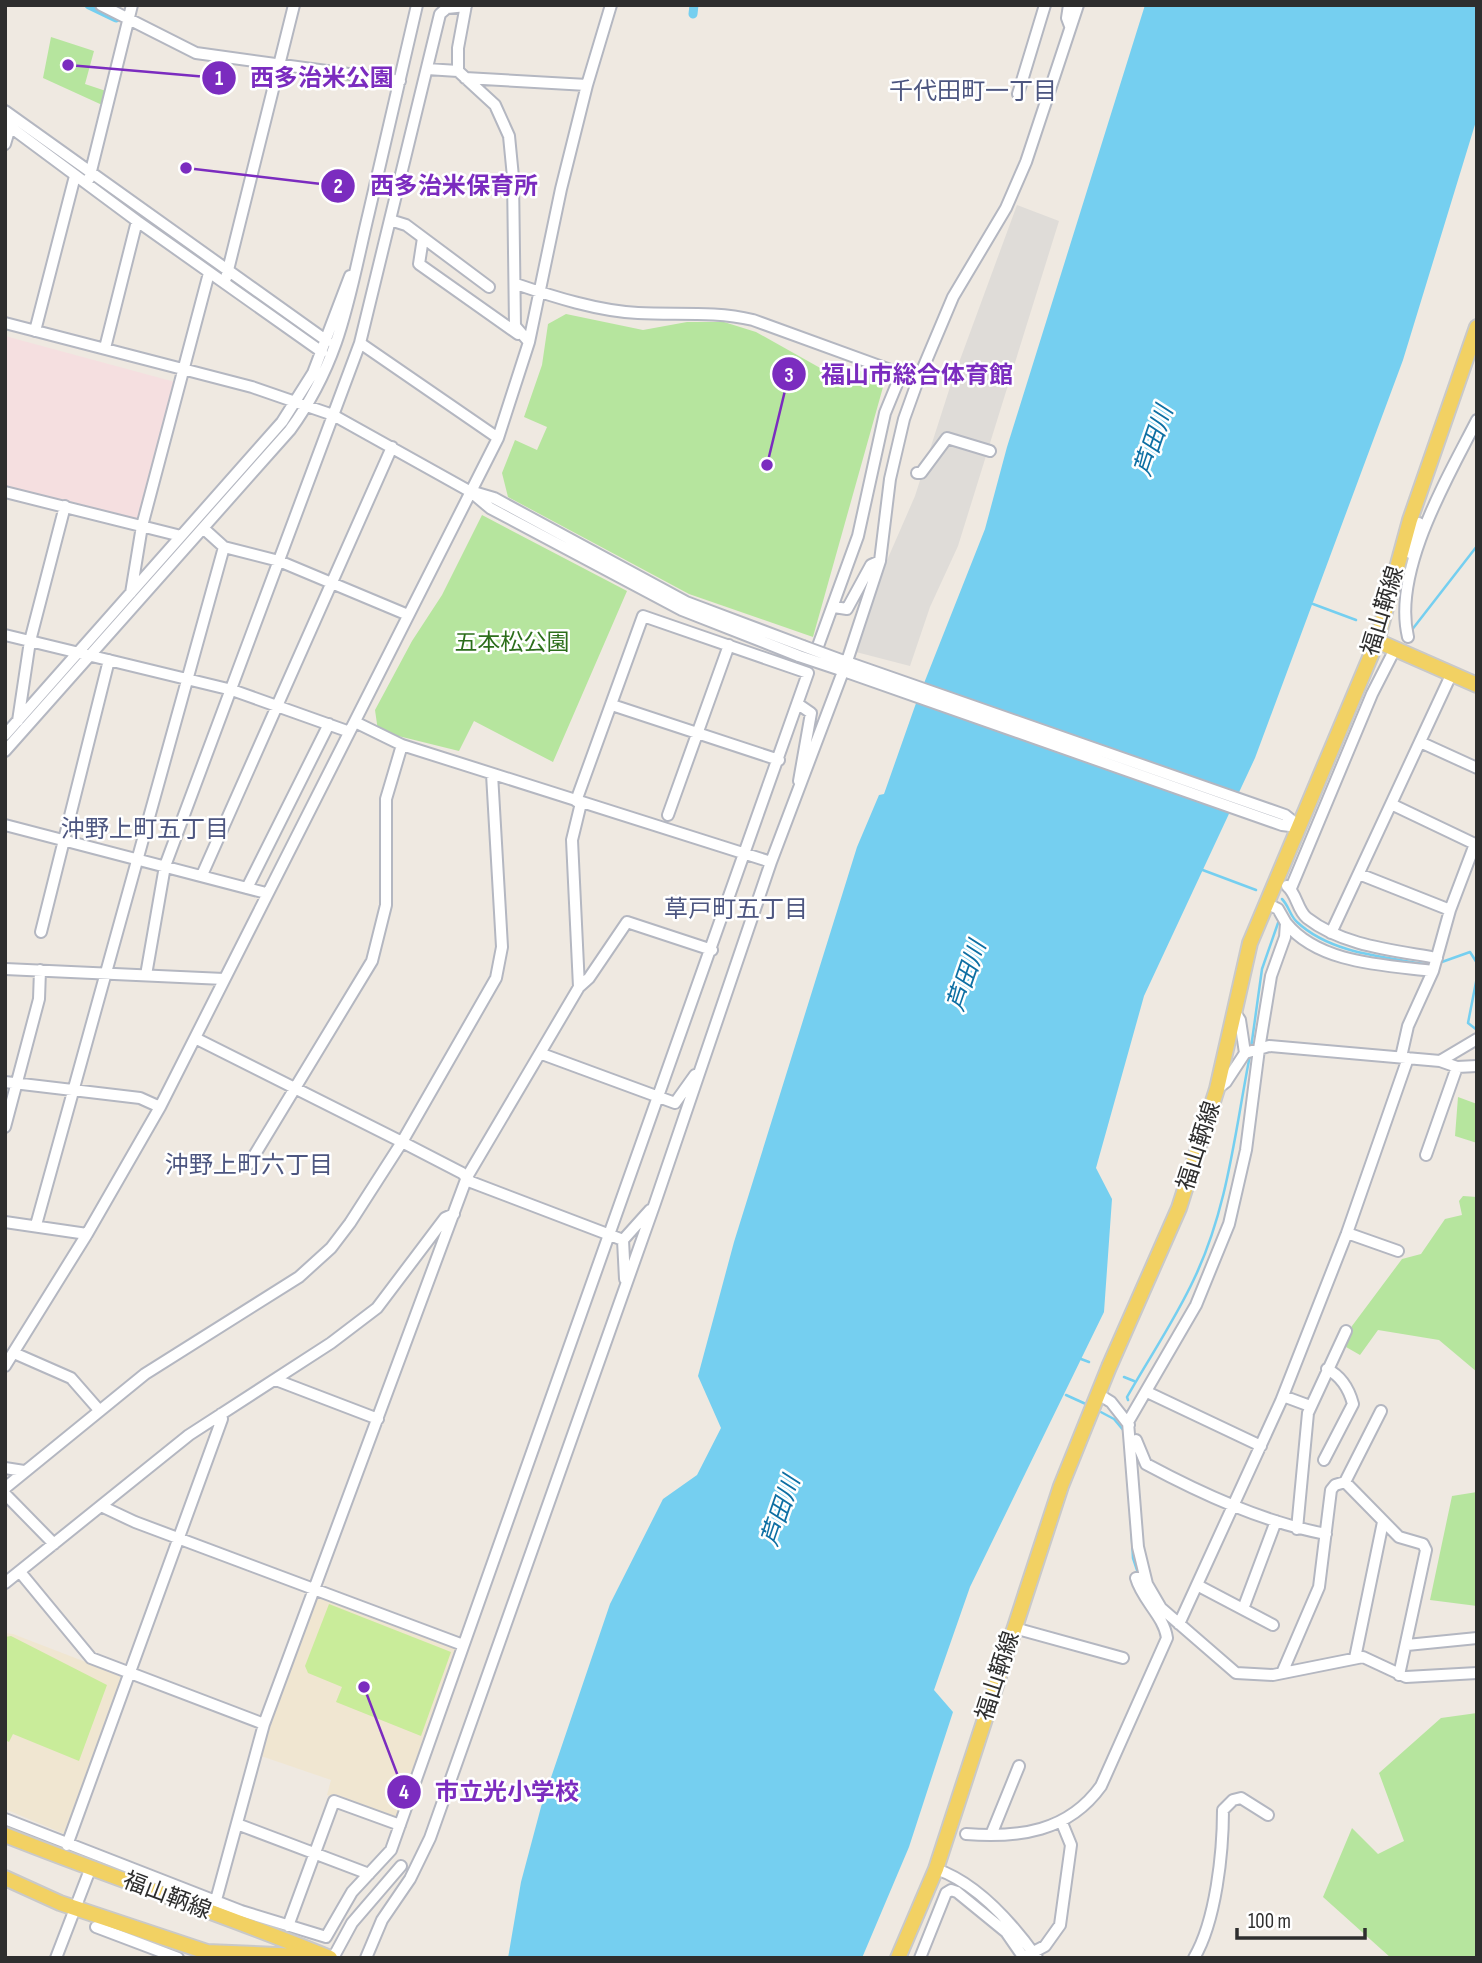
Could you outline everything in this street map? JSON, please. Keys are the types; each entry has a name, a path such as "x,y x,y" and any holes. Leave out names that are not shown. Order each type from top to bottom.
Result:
{"main road":[{"name":"福山鞆線","path":"898,1958 936,1869 1061,1486 1178,1208 1217,1089 1250,943 1377,641 1477,327"},
{"path":"1377,641 1477,685"},
{"name":"福山鞆線","path":"5,1835 170,1900 276,1934 330,1957"},
{"name":"福山鞆線","path":"5,1878 155,1942 207,1952 330,1957"}],"street":[{"path":"101,5 191,51 400,81"},
{"path":"89,180 132,5"},
{"path":"226,278 293,5"},
{"path":"5,751 203,528 301,405 351,301 417,5"},
{"path":"5,1366 87,1234 160,1107 498,438 529,342 587,85 611,5"},
{"path":"1018,94 1045,5"},
{"path":"1069,5 1067,18 1071,28"},
{"path":"366,1958 382,1920 410,1879 430,1838 655,1203 771,862 846,667 880,561 891,479 904,419 918,380 953,297 1006,208 1026,162 1078,5"},
{"path":"146,975 165,866 360,343 440,14 447,8 466,6 458,48 462,74 495,105 509,136 516,285 515,326 529,342"},
{"path":"427,69 587,85"},
{"path":"8,119 226,278 326,355 351,368"},
{"path":"5,144 8,119"},
{"path":"8,119 75,176 89,180 137,221 209,272 226,278 327,341"},
{"path":"35,331 75,176"},
{"path":"390,220 406,225 489,287"},
{"path":"105,348 137,221"},
{"path":"423,238 419,264 529,342"},
{"path":"326,355 327,341 361,247"},
{"path":"131,593 142,526 181,368 209,272"},
{"path":"516,285 638,313 727,314 753,320 918,380"},
{"path":"5,323 181,368 333,415 471,492 494,498 686,602 801,651 1284,820 1300,828"},
{"path":"360,343 498,438"},
{"path":"5,1819 216,1900 326,1937 340,1909 391,1850 808,673 834,607 858,536 885,412 901,374"},
{"path":"5,735 282,422 301,405"},
{"path":"1408,587 1428,519 1477,419"},
{"path":"917,473 921,473 947,438 990,451"},
{"path":"202,875 392,447"},
{"path":"1407,634 1407,564 1414,521 1454,465"},
{"path":"5,492 181,536"},
{"path":"18,721 30,641 65,506"},
{"path":"203,528 224,547 279,561 408,615"},
{"path":"36,1225 224,547"},
{"path":"834,607 847,609 871,565 880,561"},
{"path":"579,987 572,840 579,802 643,616 808,673"},
{"path":"5,635 232,690 329,724 351,727 771,862"},
{"path":"668,815 729,645"},
{"path":"1291,888 1372,694 1395,649"},
{"path":"41,932 108,660"},
{"path":"1332,933 1451,675"},
{"path":"797,704 811,713 798,797"},
{"path":"612,705 779,760"},
{"path":"247,888 329,724"},
{"path":"1420,741 1477,768"},
{"path":"249,1164 372,961 382,931 386,905 386,799 402,745"},
{"path":"54,1544 5,1491 24,1471 145,1374 299,1277 331,1248 402,1142 488,995 500,965 502,947 492,774"},
{"path":"1179,1624 1283,1396 1347,1233 1405,1057 1408,1026 1435,964 1450,910 1476,844 1391,804"},
{"path":"5,825 266,893"},
{"path":"1359,874 1450,910"},
{"path":"1276,880 1291,888 1303,917 1332,933 1435,964"},
{"path":"1266,903 1278,909 1288,924 1337,955 1435,964"},
{"path":"1288,924 1303,917"},
{"path":"216,1900 264,1724 467,1177 542,1054 579,987 589,978 627,922 712,950"},
{"path":"1288,924 1271,976 1252,1051 1246,1150 1229,1224 1196,1305 1128,1422 1138,1547 1144,1576 1152,1597 1236,1673 1282,1673 1363,1657 1399,1675 1477,1673"},
{"path":"5,969 224,979"},
{"path":"5,1127 11,1082 39,999 40,970"},
{"path":"1234,1011 1252,1051"},
{"path":"195,1038 402,1142 467,1177 471,1182 623,1240"},
{"path":"1440,1061 1477,1039"},
{"path":"1217,1089 1252,1051 1269,1046 1405,1057 1440,1061 1457,1067 1477,1066"},
{"path":"542,1054 675,1103 704,1060"},
{"path":"1426,1155 1457,1067"},
{"path":"11,1082 140,1098 160,1107"},
{"path":"626,1283 623,1240 655,1203"},
{"path":"5,1583 188,1435 276,1380 377,1308 445,1218 454,1214"},
{"path":"5,1222 87,1234"},
{"path":"1347,1233 1398,1251"},
{"path":"1297,1528 1310,1406 1346,1331"},
{"path":"15,1353 71,1378 99,1410"},
{"path":"1324,1460 1353,1404 1343,1383 1327,1369"},
{"path":"276,1380 378,1419"},
{"path":"1147,1392 1261,1446"},
{"path":"1283,1396 1310,1406"},
{"path":"1094,1403 1111,1402 1128,1422 1146,1464 1195,1490 1276,1521 1326,1534"},
{"path":"1282,1673 1319,1587 1332,1487 1345,1482 1381,1412"},
{"path":"67,1845 222,1419 221,1415"},
{"path":"5,1468 24,1471"},
{"path":"1345,1482 1399,1536 1423,1544 1426,1550 1399,1675"},
{"path":"101,1506 178,1538 463,1645"},
{"path":"1243,1609 1276,1521"},
{"path":"1355,1658 1383,1522"},
{"path":"20,1572 91,1658 127,1674 264,1724"},
{"path":"966,1834 1035,1832 1062,1823 1089,1802 1101,1786 1167,1638 1165,1628 1139,1590 1136,1578 1144,1576"},
{"path":"1197,1586 1273,1625"},
{"path":"1014,1628 1123,1658"},
{"path":"1406,1645 1477,1638"},
{"path":"990,1835 1020,1766"},
{"path":"1194,1958 1207,1924 1223,1838 1223,1810 1233,1800 1241,1798 1268,1815"},
{"path":"288,1926 334,1801 400,1825"},
{"path":"1030,1956 1045,1946 1060,1925 1071,1845 1062,1823"},
{"path":"237,1824 369,1874"},
{"path":"330,1957 352,1923 401,1866"},
{"path":"56,1958 91,1867"},
{"path":"936,1869 952,1875 983,1898 1014,1927 1030,1956"},
{"path":"920,1958 946,1893 951,1890 1006,1932 1030,1956"},
{"path":"96,1927 155,1942 178,1958"}],"shaded area":[{"path":"1017,205 1059,221 958,546 930,607 910,666 856,652 878,581 915,496 950,387"},
{"path":"5,336 175,382 138,520 65,500 63,503 5,488"},
{"path":"322,1595 456,1645 459,1649 398,1823 327,1795 331,1780 261,1756 269,1724 317,1598"},
{"path":"5,1633 122,1676 67,1835 5,1809"}],"green space":[{"path":"51,37 94,51 85,84 115,94 111,109 43,78"},
{"path":"566,314 643,330 687,322 724,322 756,332 838,378 841,364 885,380 813,637 689,594 508,497 502,473 515,440 537,450 547,427 524,417 542,365 548,324"},
{"name":"五本松公園","path":"482,515 627,591 553,762 474,721 459,751 378,731 375,710 412,641 442,595"},
{"path":"1458,1097 1477,1104 1477,1143 1455,1136"},
{"path":"1463,1196 1477,1197 1477,1372 1439,1340 1378,1330 1360,1355 1346,1347 1352,1326 1402,1259 1421,1254 1445,1219 1462,1215 1459,1201"},
{"path":"1477,1492 1477,1606 1430,1600 1452,1496"},
{"path":"329,1604 451,1652 421,1736 336,1702 342,1687 308,1673 305,1666"},
{"path":"11,1636 107,1685 79,1761 13,1734 9,1742 5,1740 5,1637"},
{"path":"1477,1713 1477,1958 1391,1958 1323,1897 1352,1828 1378,1854 1404,1841 1379,1773 1441,1718"}],"water":[{"name":"芦田川","path":"1145,5 1477,5 1477,118 1403,360 1255,758 1144,996 1096,1168 1112,1199 1104,1312 970,1587 934,1690 953,1712 909,1847 862,1958 508,1958 521,1882 541,1807 610,1604 663,1499 697,1475 721,1428 698,1376 734,1242 857,847 879,795 884,794 915,706 985,529 1007,447"}],"waterway":[{"path":"89,5 116,18"},
{"path":"693,14 694,5"},
{"path":"369,82 386,84"},
{"path":"111,195 256,299"},
{"path":"1411,631 1477,546"},
{"path":"1313,604 1356,620"},
{"path":"1200,869 1256,890"},
{"path":"1282,899 1297,922 1326,941 1360,953 1430,965"},
{"path":"1251,1048 1262,969 1278,923"},
{"path":"1439,963 1470,952 1477,963"},
{"path":"1477,977 1468,1023 1477,1030"},
{"path":"1128,1400 1127,1397 1187,1294 1206,1252 1223,1197 1250,1055"},
{"path":"1081,1359 1089,1362"},
{"path":"1124,1377 1134,1381"},
{"path":"1066,1395 1088,1405"},
{"path":"1097,1410 1114,1419 1124,1431"},
{"path":"1131,1521 1133,1558 1137,1570"},
{"path":"1165,1618 1176,1628"}],"place":[{"name":"西多治米公園","path":"68,65"},
{"name":"西多治米保育所","path":"186,168"},
{"name":"福山市総合体育館","path":"767,465"},
{"name":"市立光小学校","path":"364,1687"}],"district":[{"name":"千代田町一丁目","path":"973,91"},
{"name":"沖野上町五丁目","path":"145,829"},
{"name":"草戸町五丁目","path":"736,909"},
{"name":"沖野上町六丁目","path":"249,1165"}]}
